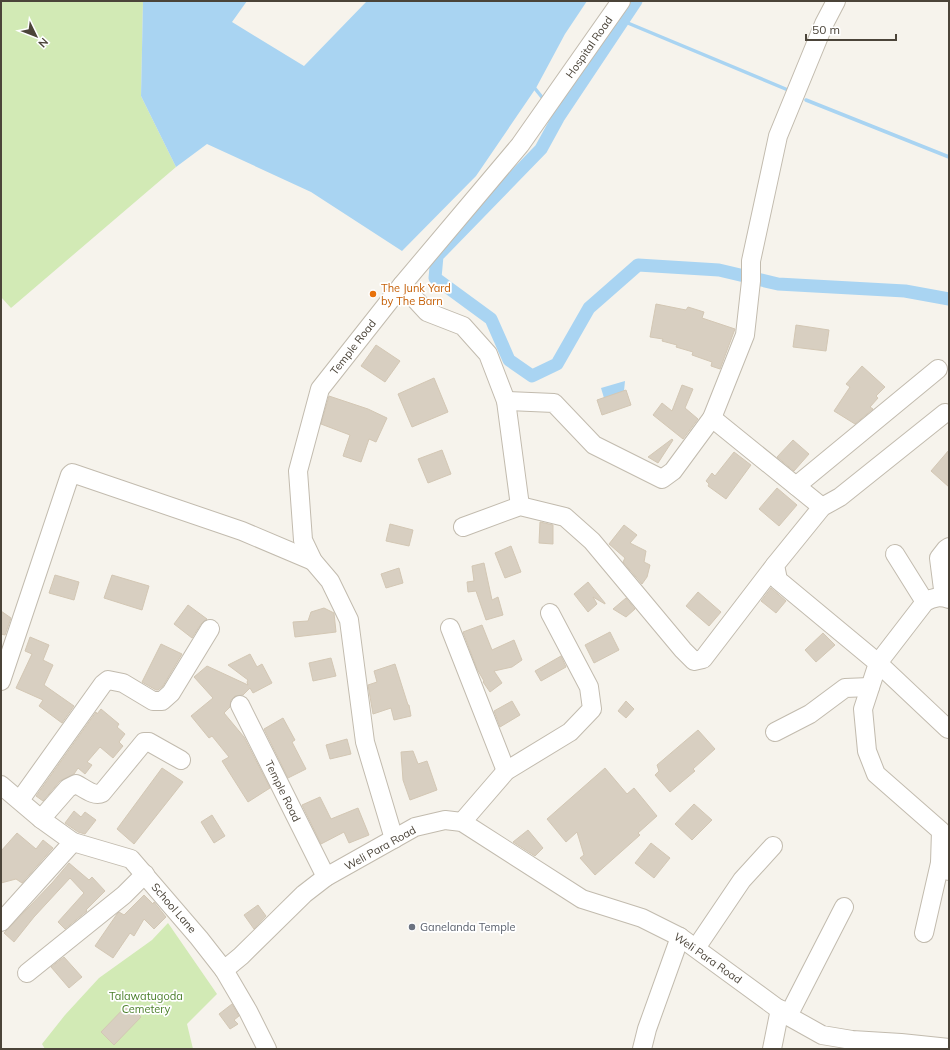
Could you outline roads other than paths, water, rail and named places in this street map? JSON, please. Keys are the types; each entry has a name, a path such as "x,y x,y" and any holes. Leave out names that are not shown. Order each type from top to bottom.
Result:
{"street":[{"name":"Hospital Road","path":"531,131 621,1"},
{"path":"506,401 554,403 594,445 662,479 673,471 712,418 745,335 751,261 778,136 824,24 836,1"},
{"name":"Temple Road","path":"313,561 302,540 298,471 320,389 402,284 531,131"},
{"path":"402,284 427,312 463,326 488,354 506,401 520,506"},
{"path":"796,486 938,369"},
{"path":"463,527 520,506 565,517 592,541 683,650 694,661 703,659 775,565 822,507 840,497 945,413"},
{"path":"712,418 822,507"},
{"path":"1,681 70,475 72,473 242,531 313,561 330,581 349,620 365,742 394,839"},
{"path":"924,933 944,867 941,831 876,774 867,751 863,709 878,663 925,602 934,597 946,598 939,558 949,547"},
{"path":"895,554 925,602"},
{"path":"775,565 778,580 878,663 948,729"},
{"path":"462,822 506,771 570,732 592,709 589,687 550,613"},
{"path":"450,628 506,771"},
{"path":"20,800 103,684 108,680 123,683 153,701 162,701 171,693 210,629"},
{"path":"775,732 810,714 845,688 870,687"},
{"name":"Temple Road","path":"240,705 326,877"},
{"path":"41,819 72,785 76,784 95,794 102,793 144,742 149,742 181,760"},
{"name":"School Lane","path":"1,785 41,819 73,842 131,859 199,938 224,970 248,1011 267,1049"},
{"name":"Weli Para Road","path":"326,877 415,827 445,820 462,822 582,899 642,918 680,937 784,1013 822,1035 900,1046 949,1048"},
{"path":"1,922 73,842"},
{"path":"696,948 742,880 773,846"},
{"path":"27,973 124,894 145,874"},
{"path":"224,970 241,956 304,894 326,877"},
{"path":"772,1049 784,1013 844,907"},
{"path":"642,1049 647,1029 680,937"}],"water":[{"path":"143,1 247,1 232,22 304,66 367,1 587,1 565,34 536,88 476,176 402,251 311,192 207,144 176,167 141,96"},
{"path":"625,381 624,391 604,398 601,388"}],"waterway":[{"path":"636,1 558,118 541,149 437,256 435,278 491,319 509,360 532,376 557,364 589,308 638,265 719,270 778,284 905,291 949,299"},
{"path":"623,21 788,90"},
{"path":"533,86 545,101"},
{"path":"806,100 949,157"},
{"path":"552,109 558,118"}],"place":[{"name":"The Junk Yard by The Barn","path":"373,294"},
{"name":"Ganelanda Temple","path":"412,927"}],"park label":[{"name":"Talawatugoda Cemetery","path":"146,1002"}]}
